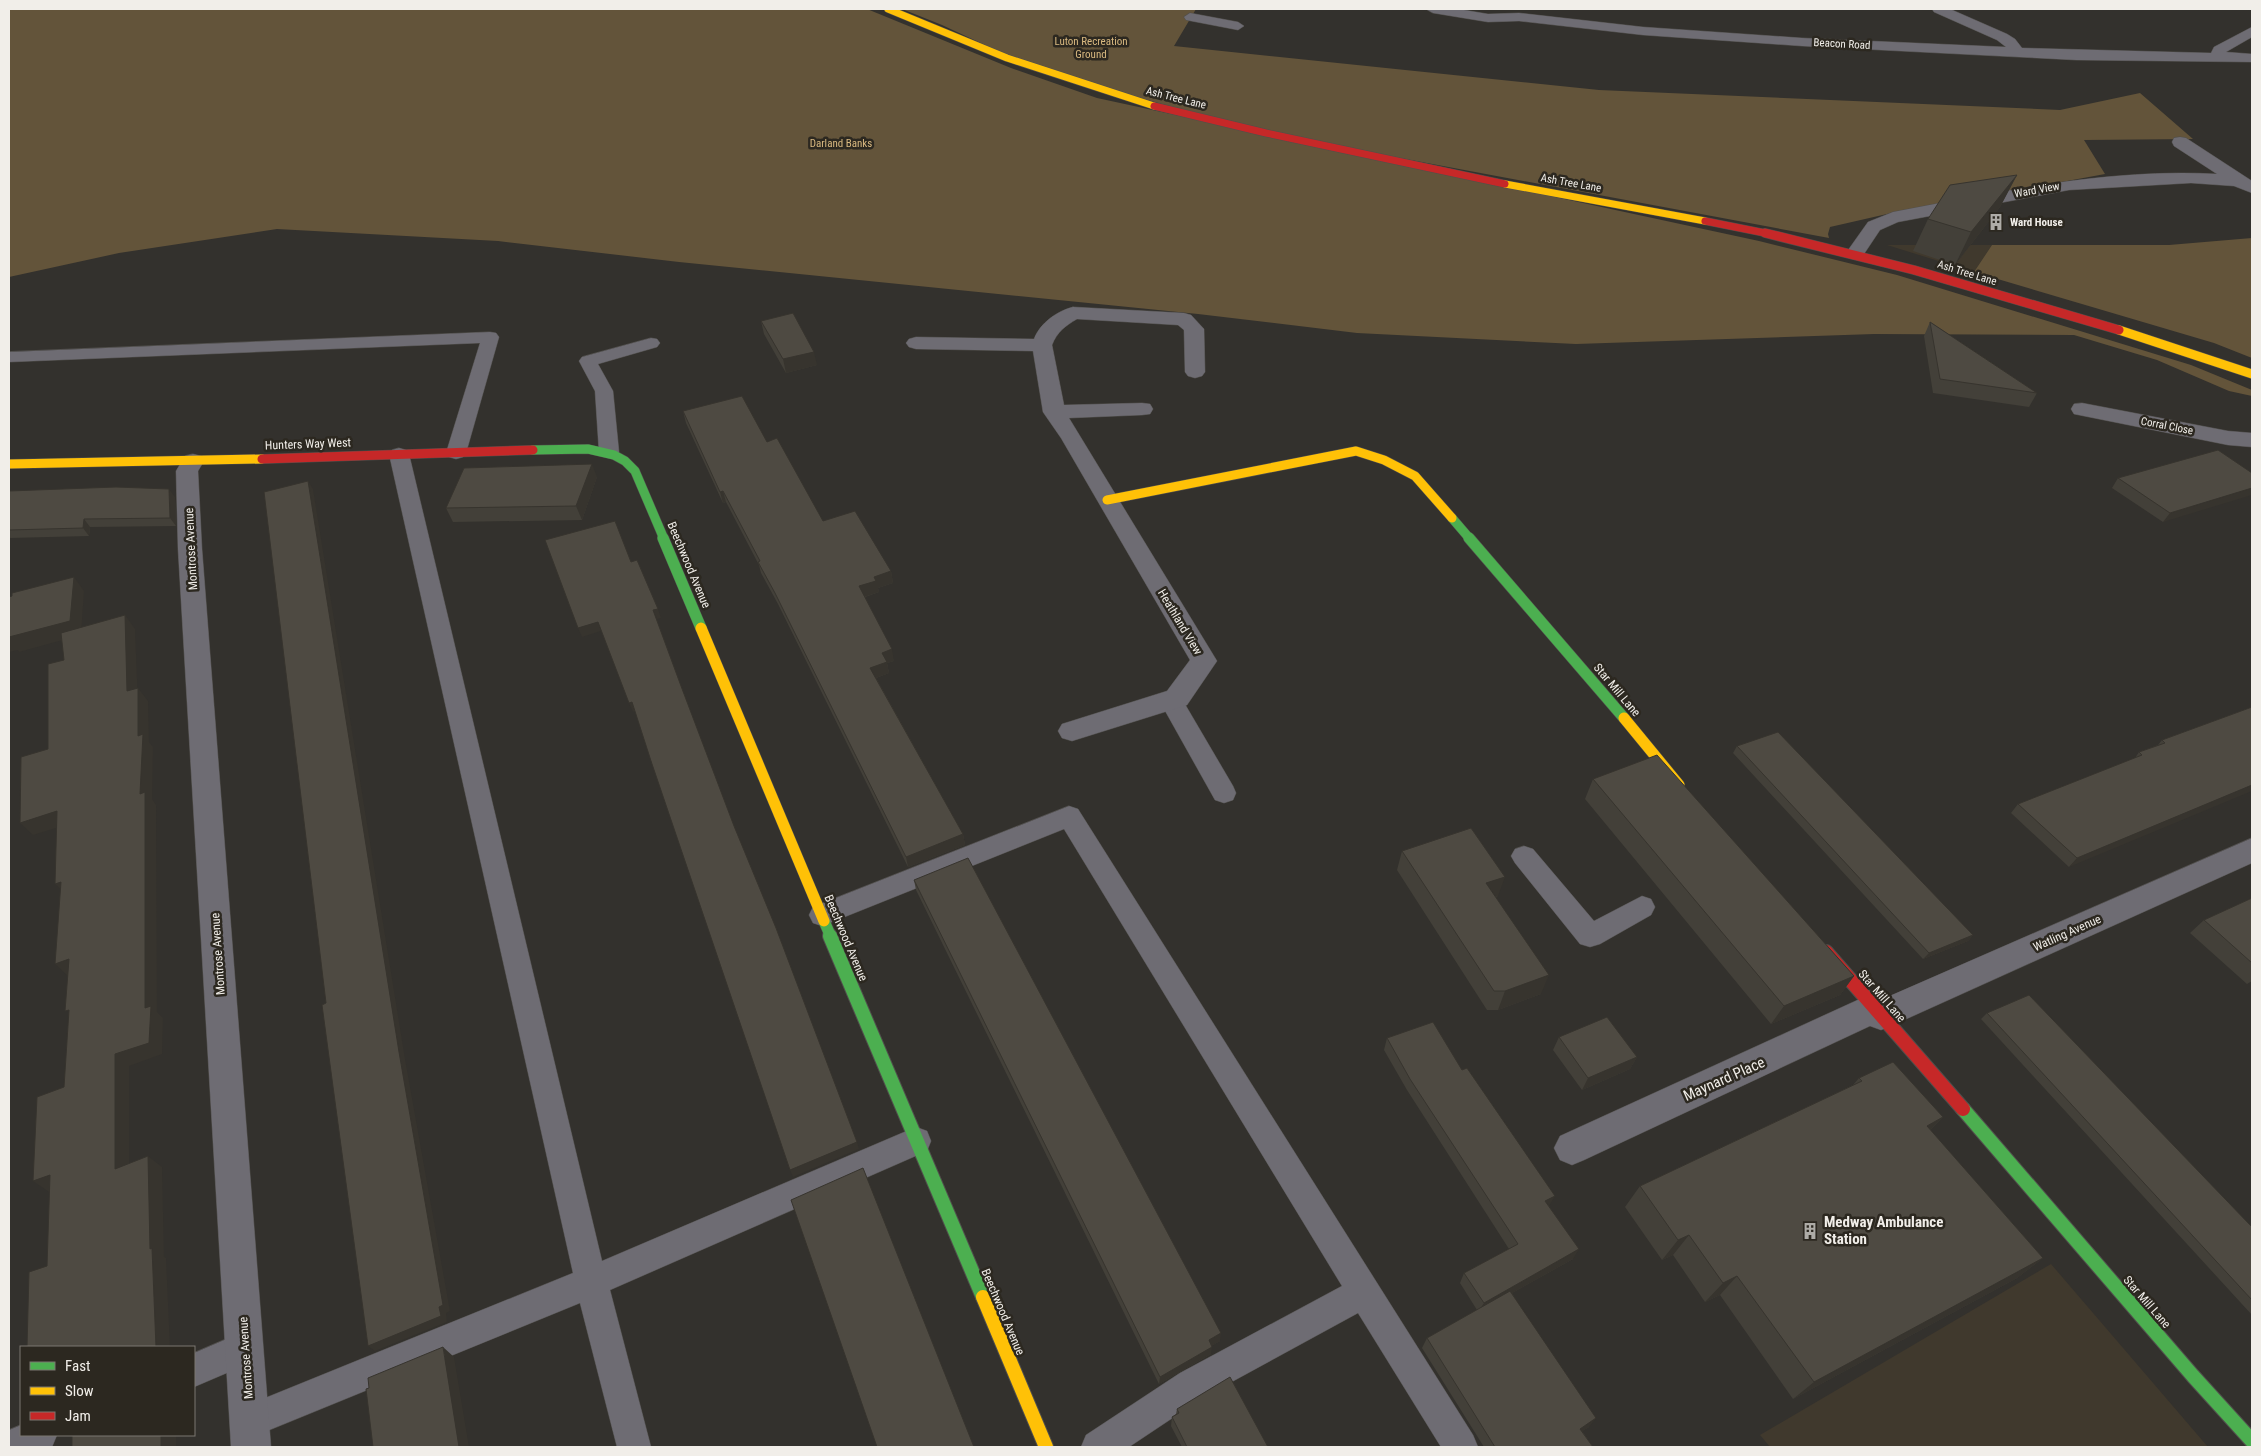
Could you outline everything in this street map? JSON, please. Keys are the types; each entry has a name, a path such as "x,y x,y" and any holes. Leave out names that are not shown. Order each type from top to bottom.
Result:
{"street":[{"name":"Ash Tree Lane","path":"888,9 1007,58 1147,104 1266,134 1494,182 1752,229 1855,253 2138,336 2252,374"},
{"name":"Beacon Road","path":"1433,9 1454,10 1488,18 1519,17 1680,34 2017,52 2252,58"},
{"path":"1939,9 2005,38 2017,52"},
{"path":"2223,58 2217,52 2252,31"},
{"name":"Ward View","path":"2180,142 2245,185"},
{"name":"Ward View","path":"1855,253 1868,233 1879,223 1900,215 1931,209 2069,185 2191,178 2245,185"},
{"path":"916,343 1042,345 1046,334 1057,322 1073,313 1184,319 1194,328 1194,372"},
{"name":"Heathland View","path":"1042,345 1054,412 1072,438 1106,500 1204,661 1177,698 1072,731"},
{"path":"1054,412 1142,409"},
{"name":"Corral Close","path":"2082,409 2228,438 2252,440"},
{"name":"Hunters Way West","path":"9,464 193,462 569,449 608,452"},
{"name":"Star Mill Lane","path":"1106,500 1356,451 1384,460 1415,476 1554,634 1688,795"},
{"name":"Beechwood Avenue","path":"608,452 626,460 634,470 1046,1447"},
{"name":"Montrose Avenue","path":"193,462 187,471 190,549 251,1434"},
{"name":"Watling Avenue","path":"1878,1012 2252,850"},
{"name":"Star Mill Lane","path":"1816,940 2013,1166 2192,1376 2252,1441"},
{"name":"Maynard Place","path":"1572,1148 1878,1012"}],"lane":[{"path":"1190,17 1238,26"},
{"path":"9,357 490,337 456,452"},
{"path":"608,452 604,391 588,361 651,343"},
{"path":"399,454 591,1282 634,1447"},
{"path":"1171,700 1224,793"},
{"path":"822,915 1069,816 1461,1447"},
{"path":"1524,856 1590,936 1642,907"},
{"path":"251,1434 591,1282 916,1141"},
{"path":"1098,1447 1192,1385 1364,1292"},
{"path":"195,1370 245,1348"},
{"path":"11,1447 38,1436"}],"shaded area":[{"path":"1887,245 1992,245 1974,272"},
{"path":"2051,1264 2208,1447 1770,1447 1760,1435"}],"green space":[{"name":"Darland Banks","path":"9,9 867,9 1011,68 1097,98 1759,241 1897,275 2191,365 2252,390 2252,396 2229,391 2157,360 2074,335 1874,334 1576,344 1357,333 1198,314 679,262 498,241 277,229 119,253 9,277"},
{"name":"Luton Recreation Ground","path":"902,9 1196,9 1174,46 1599,90 2060,110 2140,93 2193,139 2084,140 2105,174 1887,214 1830,227 1829,238 1266,133 1036,69 942,25"},
{"path":"2252,238 2252,358 2214,343 1974,272 1992,245 2169,245"}],"building":[{"path":"2017,175 1971,232 1928,219 1950,185"},
{"path":"793,313 814,352 783,359 761,321"},
{"path":"1930,322 2037,393 1940,379"},
{"path":"742,396 767,442 777,438 823,521 855,511 891,571 874,577 876,581 859,586 892,649 882,653 887,662 870,668 963,834 906,857 758,562 760,561 723,491 720,492 683,411"},
{"path":"2218,450 2252,473 2252,488 2170,513 2118,478"},
{"path":"592,464 576,506 446,508 464,468"},
{"path":"308,481 399,1052 443,1305 439,1307 441,1316 368,1346 322,1005 326,1003 264,492"},
{"path":"116,487 169,489 170,518 84,519 83,528 9,530 9,491"},
{"path":"615,521 631,562 637,560 658,609 653,610 681,686 857,1142 790,1170 632,702 629,703 598,622 578,628 545,540"},
{"path":"74,577 70,621 9,637 9,597 12,596 12,593"},
{"path":"125,615 127,691 138,688 138,736 143,734 140,794 145,792 145,1008 151,1006 149,1043 115,1054 115,1169 148,1156 150,1249 152,1248 156,1346 27,1346 29,1272 47,1266 50,1175 33,1181 37,1097 64,1087 69,1010 65,1011 69,959 55,964 61,882 55,884 57,811 20,823 21,757 48,749 48,664 64,660 61,633"},
{"path":"2252,707 2252,785 2077,858 2018,804 2142,755 2139,752 2165,743 2162,740"},
{"path":"1778,732 1973,935 1929,953 1737,746"},
{"path":"1657,755 1854,976 1784,1006 1593,779"},
{"path":"1471,828 1505,877 1486,883 1549,975 1505,991 1494,991 1402,851"},
{"path":"968,858 1221,1333 1209,1340 1212,1347 1160,1377 914,880"},
{"path":"2252,898 2252,963 2204,920"},
{"path":"2029,995 2252,1227 2252,1300 1987,1013"},
{"path":"1607,1017 1637,1057 1588,1078 1559,1037"},
{"path":"1433,1022 1462,1070 1467,1068 1555,1196 1545,1201 1579,1249 1484,1303 1464,1273 1518,1244 1410,1079 1387,1038"},
{"name":"Medway Ambulance Station","path":"1893,1062 1943,1117 1927,1126 2043,1258 1814,1382 1737,1276 1723,1283 1689,1235 1678,1240 1640,1186 1862,1081 1859,1078"},
{"path":"863,1168 974,1447 877,1447 791,1200"},
{"path":"1510,1291 1596,1418 1580,1429 1593,1447 1495,1447 1427,1338"},
{"path":"443,1347 459,1447 373,1447 366,1389 369,1388 368,1378"},
{"path":"1230,1377 1268,1447 1187,1447 1172,1417 1179,1413 1177,1409"},
{"path":"72,1436 161,1436 161,1447 72,1447"}],"traffic: fast":[{"path":"533,450 574,448 601,451 625,461 635,471 701,628"},
{"path":"1452,518 1554,634 1624,718"},
{"path":"824,921 983,1297"},
{"path":"1963,1109 2193,1376 2252,1441"}],"traffic: slow":[{"path":"888,9 1007,58 1154,106"},
{"path":"1505,184 1705,221"},
{"path":"2119,330 2252,374"},
{"path":"1107,500 1356,451 1384,460 1415,476 1452,518"},
{"path":"9,464 262,459"},
{"path":"701,628 824,921"},
{"path":"1624,718 1679,785"},
{"path":"983,1297 1046,1447"}],"traffic: jam":[{"path":"1154,106 1266,133 1505,184"},
{"path":"1705,221 1758,231 1862,256 2119,330"},
{"path":"262,459 533,450"},
{"path":"1826,952 1963,1109"}],"place":[{"name":"Ward House","path":"1996,222"},
{"name":"Medway Ambulance Station","path":"1810,1231"}]}
